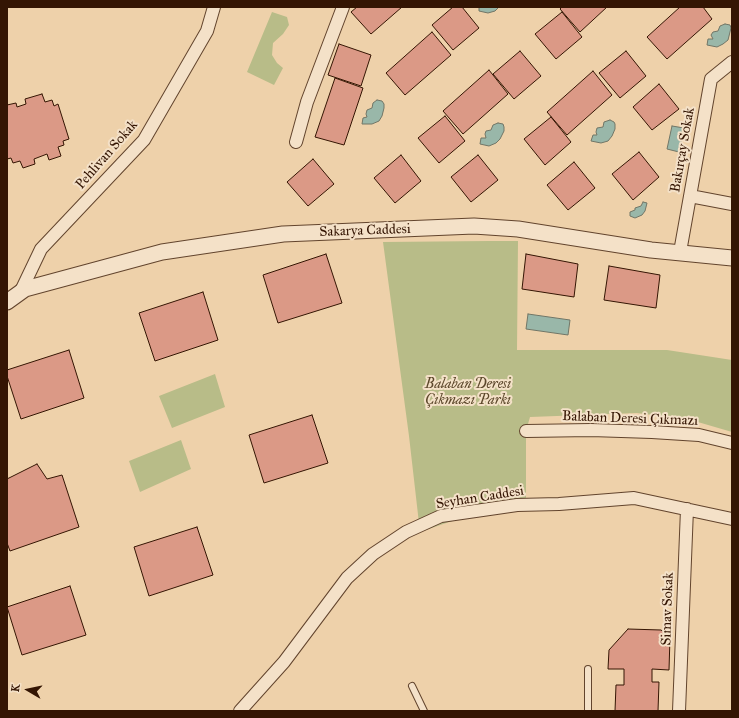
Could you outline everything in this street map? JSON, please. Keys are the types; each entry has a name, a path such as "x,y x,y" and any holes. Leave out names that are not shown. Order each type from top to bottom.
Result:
{"street":[{"name":"Pehlivan Sokak","path":"20,293 41,249 144,140 207,31 214,7"},
{"path":"296,142 307,102 343,7"},
{"name":"Bakırçay Sokak","path":"680,252 711,79 732,62"},
{"path":"690,196 732,204"},
{"name":"Sakarya Caddesi","path":"7,302 25,289 162,252 283,234 474,226 518,229 652,250 732,258"},
{"name":"Balaban Deresi Çıkmazı","path":"526,432 591,430 652,432 699,435 732,443"},
{"name":"Seyhan Caddesi","path":"240,711 284,662 347,578 373,554 406,532 441,516 518,505 560,504 634,498 732,519"},
{"name":"Simav Sokak","path":"679,711 687,509"}],"lane":[{"path":"588,669 588,711"},
{"path":"412,686 424,711"}],"green space":[{"path":"272,12 287,17 289,25 283,34 273,43 272,55 277,63 283,68 274,85 247,72"},
{"name":"Balaban Deresi Çıkmazı Parkı","path":"518,241 517,350 667,350 732,360 732,432 691,420 637,413 530,417 526,431 526,500 420,532 409,436 383,242"},
{"path":"215,374 225,407 172,428 159,396"},
{"path":"181,440 191,469 140,492 129,461"}],"shaded area":[{"path":"479,7 499,7 495,11 488,13 479,11"},
{"path":"725,24 730,25 731,28 728,40 717,47 707,45 708,39 713,39 711,35 713,32 718,31 720,26"},
{"path":"377,100 382,101 384,104 382,116 379,121 372,124 362,124 363,118 367,117 367,110 372,108 373,103"},
{"path":"610,120 614,122 615,129 608,141 601,143 591,141 593,135 597,135 597,128 603,127 604,122"},
{"path":"498,123 503,124 504,127 504,131 500,139 496,143 489,146 480,144 481,138 486,138 486,131 491,130 493,125"},
{"path":"672,126 684,128 679,152 667,149"},
{"path":"643,202 647,203 645,211 642,215 635,218 630,216 630,212 641,206"},
{"path":"528,314 570,320 568,335 526,329"}],"building":[{"path":"357,7 402,7 371,34 351,12"},
{"path":"453,7 462,7 479,28 453,50 432,25"},
{"path":"562,7 607,7 580,32 560,9"},
{"path":"680,7 703,7 712,19 667,59 647,37"},
{"path":"562,12 582,37 556,59 535,34"},
{"path":"432,32 451,55 405,95 386,73"},
{"path":"339,44 371,55 361,86 328,75"},
{"path":"520,51 541,76 514,99 493,74"},
{"path":"626,51 646,76 620,98 599,73"},
{"path":"489,70 508,94 463,134 443,111"},
{"path":"593,71 612,95 567,135 547,112"},
{"path":"335,78 363,88 344,145 315,137"},
{"path":"659,84 679,109 652,130 633,107"},
{"path":"42,94 45,102 52,100 54,106 58,104 69,139 63,141 64,145 58,147 61,156 49,160 47,154 34,159 35,164 23,168 20,161 13,163 11,158 7,159 7,105 16,103 17,107 26,104 25,99"},
{"path":"445,116 465,141 439,163 418,138"},
{"path":"551,117 571,142 545,165 524,139"},
{"path":"639,152 659,177 633,200 612,174"},
{"path":"401,155 421,181 395,203 374,178"},
{"path":"478,155 498,180 471,202 451,177"},
{"path":"313,159 334,184 308,206 287,182"},
{"path":"574,162 595,188 568,210 547,185"},
{"path":"326,254 342,303 278,323 263,275"},
{"path":"526,254 578,264 574,297 522,289"},
{"path":"609,266 660,275 656,308 604,300"},
{"path":"203,292 218,340 155,361 139,313"},
{"path":"69,350 84,398 21,419 7,376 7,370"},
{"path":"312,415 328,463 264,483 249,435"},
{"path":"37,464 47,479 62,475 79,527 10,551 7,543 7,479"},
{"path":"197,527 213,575 149,596 134,547"},
{"path":"70,586 86,635 22,655 7,607"},
{"path":"628,629 661,630 670,637 669,670 652,669 652,682 659,682 658,711 615,711 616,685 624,685 624,669 608,669 609,650"}]}
